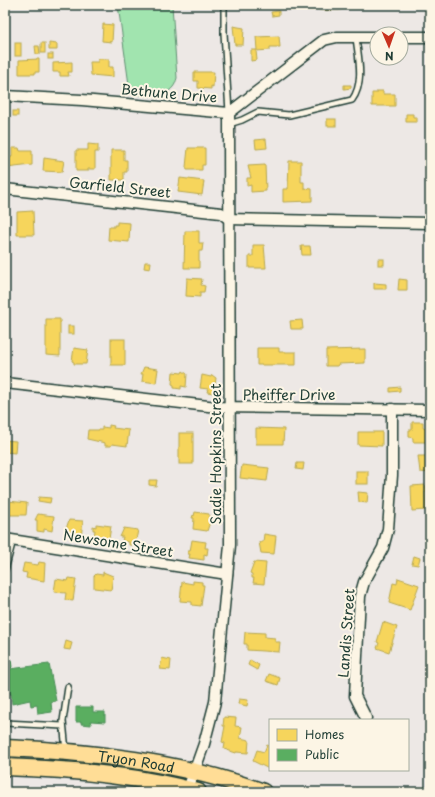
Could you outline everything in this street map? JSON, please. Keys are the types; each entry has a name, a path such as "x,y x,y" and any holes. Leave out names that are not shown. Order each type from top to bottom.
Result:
{"main road":[{"name":"Tryon Road","path":"5,748 66,752 126,759 193,772 264,792"},
{"name":"Tryon Road","path":"5,766 86,772 193,791"}],"street":[{"path":"409,37 430,36"},
{"name":"Bethune Drive","path":"5,96 82,100 229,113 324,40 337,37 369,37"},
{"name":"Sadie Hopkins Street","path":"193,791 193,772 204,744 215,702 227,574 230,509 229,113"},
{"name":"Garfield Street","path":"5,189 221,213 230,219"},
{"path":"230,219 430,223"},
{"name":"Pheiffer Drive","path":"5,383 229,407 430,410"},
{"name":"Landis Street","path":"366,718 355,696 360,596 364,582 387,539 392,475 392,409"},
{"name":"Newsome Street","path":"9,540 227,574"}],"lane":[{"path":"224,5 224,33 229,113"},
{"path":"229,124 242,120 258,112 289,115 352,100 359,82 356,37"},
{"path":"5,570 9,540"},
{"path":"66,752 67,743 63,726 68,687"},
{"path":"5,723 63,726"}],"green space":[{"path":"118,5 172,5 177,78 174,85 164,94 146,96 130,92"}],"building: Homes":[{"path":"271,5 278,5 278,9 271,9"},
{"path":"320,5 340,5 340,10 320,10"},
{"path":"279,11 279,15 272,16 271,12"},
{"path":"103,24 113,25 112,42 102,41"},
{"path":"233,26 244,28 243,45 235,45"},
{"path":"279,36 280,47 270,47 270,50 256,51 257,60 251,61 251,50 257,50 256,37"},
{"path":"15,43 21,43 21,56 15,56"},
{"path":"41,43 45,43 45,53 41,53"},
{"path":"49,43 57,44 57,50 49,50"},
{"path":"35,46 39,46 40,54 36,54"},
{"path":"48,54 53,54 53,59 48,59"},
{"path":"39,59 39,72 35,72 35,74 19,74 19,60"},
{"path":"98,59 109,59 109,67 113,67 113,77 91,75 90,62 98,62"},
{"path":"5,60 8,60 8,73 5,73"},
{"path":"72,62 72,72 68,72 69,76 60,76 60,72 53,72 53,63"},
{"path":"194,72 214,72 213,87 211,86 211,89 198,88 198,81 194,81"},
{"path":"344,85 351,85 351,88 344,89"},
{"path":"377,91 383,91 383,94 395,94 395,106 372,106 372,93 377,93"},
{"path":"13,111 18,111 18,116 13,116"},
{"path":"406,114 413,114 413,117 417,117 417,122 406,122"},
{"path":"327,119 336,119 336,126 327,126"},
{"path":"266,139 267,148 256,149 255,140"},
{"path":"88,144 98,145 98,152 95,152 95,169 88,169 88,171 76,171 76,150 88,150"},
{"path":"12,148 19,148 20,151 32,151 32,165 6,168 6,157 12,157"},
{"path":"188,148 205,148 205,165 202,165 202,170 187,170"},
{"path":"111,150 124,150 124,160 127,160 127,172 124,172 124,180 111,180"},
{"path":"44,158 64,161 62,172 43,171"},
{"path":"289,161 301,161 301,182 304,182 304,188 312,189 312,201 283,202 283,189 288,189"},
{"path":"265,165 266,191 251,192 251,185 247,186 247,178 251,178 248,166"},
{"path":"180,178 204,181 202,195 178,192"},
{"path":"33,211 34,235 17,235 17,212"},
{"path":"117,222 130,223 129,242 108,240 109,227 114,227 114,225 117,225"},
{"path":"185,231 199,231 199,243 203,243 202,251 199,251 199,268 184,268"},
{"path":"253,245 264,245 266,268 249,268 249,256 253,256"},
{"path":"301,246 310,246 311,255 302,255"},
{"path":"378,259 384,259 384,265 378,265"},
{"path":"145,262 151,262 150,269 144,268"},
{"path":"187,278 202,279 201,285 205,286 204,292 200,292 200,297 186,296"},
{"path":"399,279 407,280 407,290 398,290"},
{"path":"374,283 386,284 386,289 374,289"},
{"path":"46,319 60,319 60,356 46,355"},
{"path":"302,320 303,329 291,329 290,321"},
{"path":"68,326 74,326 74,334 68,334"},
{"path":"111,339 125,339 125,365 111,365"},
{"path":"74,348 88,350 86,364 74,364 72,361"},
{"path":"257,348 279,348 279,352 296,352 296,365 257,365"},
{"path":"365,349 365,363 326,366 326,350"},
{"path":"144,367 158,369 156,383 142,381 143,374 141,374"},
{"path":"183,371 187,374 186,387 181,386 181,389 174,388 174,385 172,384 173,372 182,373"},
{"path":"202,375 211,377 212,375 216,378 214,393 207,392 208,389 200,388"},
{"path":"400,387 400,391 390,392 390,388"},
{"path":"412,422 423,422 423,428 430,428 430,442 413,442 413,438 409,437 409,430 412,430"},
{"path":"109,425 114,426 113,428 129,430 127,446 112,444 111,446 105,446 105,443 87,439 88,430 102,430 102,427 109,428"},
{"path":"256,428 284,429 283,444 256,444"},
{"path":"358,432 382,432 382,446 358,445"},
{"path":"179,433 193,433 193,464 179,464"},
{"path":"5,440 16,441 15,453 5,452"},
{"path":"418,456 430,456 430,473 420,472"},
{"path":"297,463 304,463 303,470 296,469"},
{"path":"242,465 269,468 267,481 240,478"},
{"path":"356,471 368,471 368,484 356,484"},
{"path":"149,480 157,480 156,486 149,485"},
{"path":"425,485 427,492 425,492 426,510 412,511 411,486"},
{"path":"358,492 368,493 367,503 359,502"},
{"path":"39,497 51,498 50,503 38,501"},
{"path":"8,501 27,503 26,515 6,515"},
{"path":"195,512 209,514 209,519 211,519 207,531 193,529 194,518 192,518"},
{"path":"38,514 54,516 52,531 44,529 44,532 37,531 37,520 35,520"},
{"path":"69,520 83,521 81,538 74,537 74,533 67,532 68,529 66,529"},
{"path":"96,524 111,526 109,539 94,537 95,530 93,530 93,526 96,527"},
{"path":"124,528 138,530 135,545 129,545 129,542 122,541 123,537 120,537"},
{"path":"264,534 276,536 274,554 261,553 259,542 263,542"},
{"path":"192,540 206,542 205,548 208,548 207,555 204,554 204,560 189,558 190,554 188,554 188,551 190,551"},
{"path":"414,556 420,558 418,565 412,564"},
{"path":"39,562 45,563 44,581 26,578 27,573 22,572 24,563 38,565"},
{"path":"254,562 266,563 264,584 253,583 254,578 252,578 252,574 250,573"},
{"path":"103,572 113,576 111,590 94,588 94,576 96,574 103,575"},
{"path":"69,578 76,579 73,601 65,600 66,593 54,592 56,579 68,581"},
{"path":"398,578 419,585 410,610 389,603 393,583 397,584"},
{"path":"193,581 202,582 202,585 204,585 201,606 192,605 192,602 180,601 182,582 193,584"},
{"path":"383,622 397,627 389,652 377,648 379,643 377,642"},
{"path":"245,632 265,633 265,637 275,638 275,642 280,642 279,652 247,650 247,644 244,644"},
{"path":"66,641 72,643 70,650 64,649"},
{"path":"162,658 171,660 170,670 160,669"},
{"path":"250,660 259,665 257,670 248,665"},
{"path":"269,674 280,678 278,685 266,681"},
{"path":"239,699 248,700 247,706 238,704"},
{"path":"224,717 236,718 235,726 242,727 240,738 249,740 248,753 236,753 224,749 225,743 222,742 225,726 223,726"},
{"path":"267,745 269,746 269,769 253,761 257,750 264,752"}],"building: Public":[{"path":"11,659 12,667 10,669 49,664 56,701 51,702 52,712 38,714 37,705 31,706 30,700 12,704 11,694 8,694 9,698 5,699 5,660"},
{"path":"76,707 93,707 93,712 105,712 105,722 91,721 91,725 76,722"}]}
